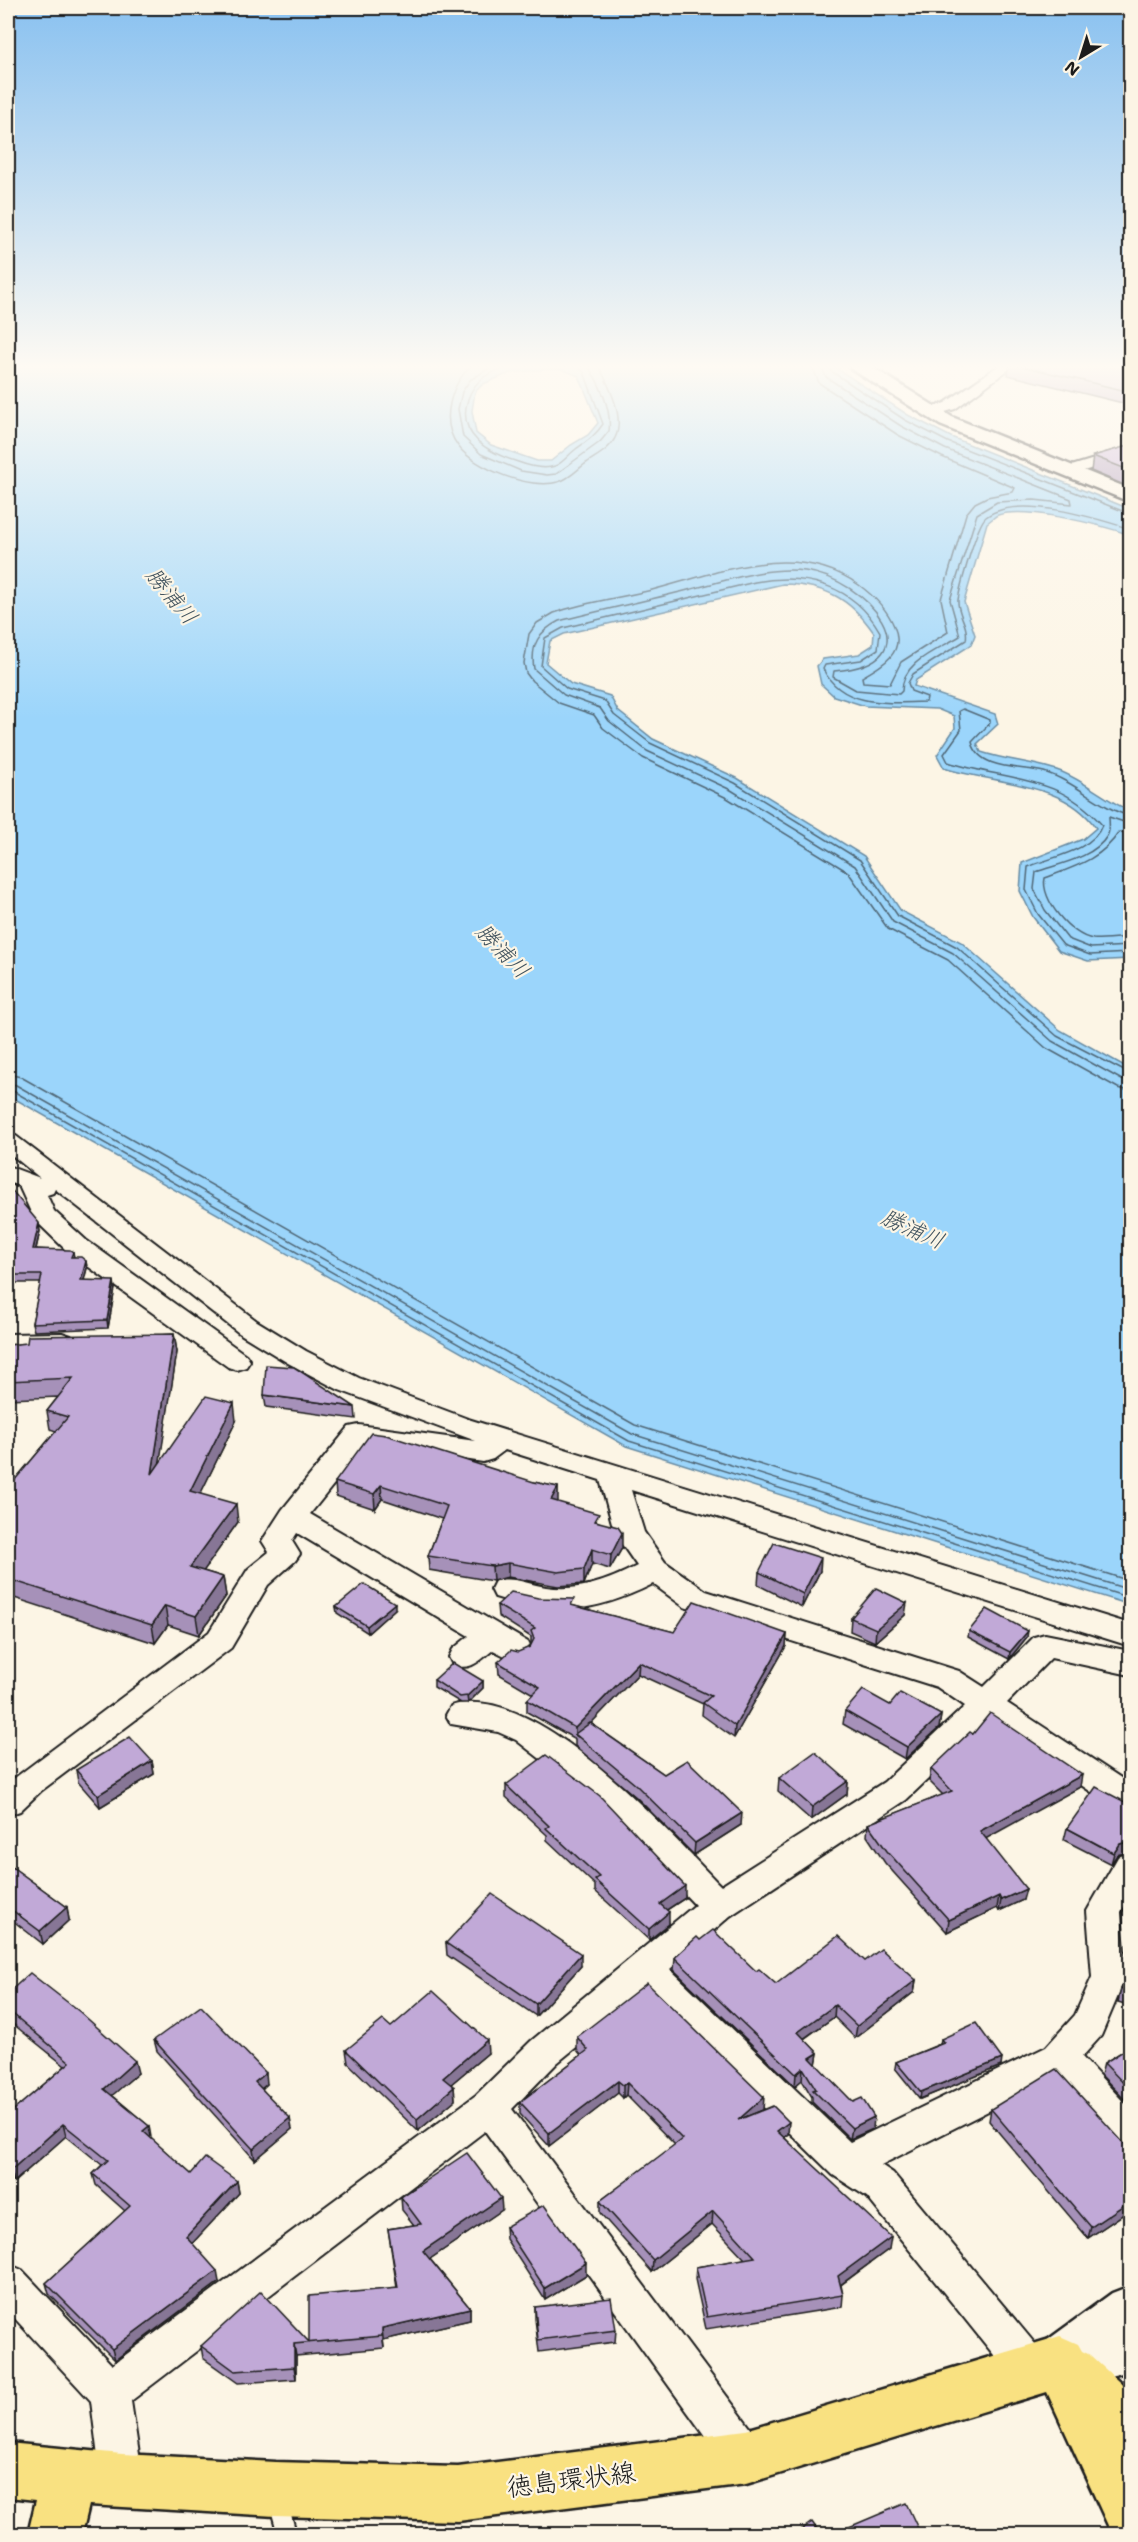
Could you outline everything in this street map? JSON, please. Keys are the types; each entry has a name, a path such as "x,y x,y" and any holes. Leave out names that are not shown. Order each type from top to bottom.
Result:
{"main road":[{"name":"徳島環状線","path":"8,2470 122,2481 281,2512 458,2494 746,2457 1046,2366"},
{"path":"1046,2366 1131,2427"},
{"path":"1046,2366 1131,2514"},
{"path":"55,2535 69,2477"}],"street":[{"path":"1098,483 1131,496"},
{"path":"8,1142 248,1327 297,1357 349,1384 501,1440 1131,1635"},
{"path":"19,1179 82,1199"},
{"path":"19,1179 43,1214 77,1246 237,1361"},
{"path":"158,1338 200,1335"},
{"path":"8,1343 82,1342"},
{"path":"8,1802 40,1775 220,1640 258,1576 285,1554 277,1541 292,1517 359,1434 483,1452 501,1440"},
{"path":"612,1474 630,1534 655,1570 695,1599 948,1679 985,1706 1131,1801"},
{"path":"292,1517 360,1570 517,1650"},
{"path":"506,1589 557,1600 590,1597 627,1585 655,1570"},
{"path":"464,1657 490,1635"},
{"path":"110,2392 489,2107 544,2052 646,1969 718,1906 895,1791 1046,1645 1131,1663"},
{"path":"462,1715 503,1720 527,1731 613,1797 718,1906"},
{"path":"846,2163 1059,2058 1088,2025 1109,1977 1104,1911 1131,1867"},
{"path":"646,1969 846,2163 880,2185 1046,2366"},
{"path":"1059,2058 1131,2134"},
{"path":"489,2107 746,2457"},
{"path":"8,2283 110,2392 122,2481"},
{"path":"1046,2366 1131,2311"},
{"path":"1046,2366 1131,2346"}],"water":[{"name":"勝浦川","path":"8,483 1064,483 1130,509 1130,535 1084,522 1027,513 998,515 987,523 964,602 975,635 971,645 916,680 914,686 995,714 998,724 977,744 981,752 1062,772 1130,811 1130,959 1088,961 1059,951 1033,917 1020,891 1022,863 1083,839 1096,828 1083,813 1066,801 1027,786 944,768 937,755 955,728 954,716 937,709 865,706 834,696 821,684 817,666 823,659 859,654 873,645 874,633 865,621 846,602 835,596 812,587 783,584 564,634 550,641 546,663 571,684 610,696 618,711 653,739 737,778 864,856 901,911 961,942 1060,1030 1130,1069 1130,1605 626,1446 8,1095"}],"building":[{"path":"8,1186 39,1223 33,1249 70,1250 73,1252 71,1257 81,1257 86,1261 81,1280 114,1281 107,1320 32,1323 42,1275 8,1275"},
{"path":"174,1334 152,1474 206,1396 234,1403 190,1491 236,1504 190,1567 223,1577 196,1616 165,1606 152,1625 8,1579 8,1488 68,1417 47,1411 73,1378 8,1381 8,1345 27,1343 28,1336"},
{"path":"266,1365 294,1367 355,1407 264,1395"},
{"path":"371,1433 386,1435 534,1482 558,1487 551,1500 599,1514 595,1521 618,1527 622,1533 611,1555 592,1549 584,1569 558,1572 508,1563 492,1566 428,1556 447,1506 381,1485 374,1494 335,1482"},
{"path":"774,1543 821,1558 803,1594 759,1572"},
{"path":"364,1584 395,1603 367,1626 336,1607"},
{"path":"876,1588 907,1603 876,1629 851,1618"},
{"path":"511,1592 538,1598 574,1599 571,1605 674,1632 694,1601 787,1634 735,1726 703,1703 711,1696 639,1662 575,1728 527,1700 540,1687 498,1662 511,1650 518,1652 530,1647 534,1639 531,1631 535,1628 497,1605"},
{"path":"987,1609 1028,1631 1010,1652 969,1631"},
{"path":"453,1663 483,1681 467,1696 460,1697 434,1680"},
{"path":"863,1690 890,1705 900,1693 941,1715 907,1747 845,1711"},
{"path":"990,1713 1082,1775 980,1831 1026,1889 1001,1900 999,1896 949,1920 887,1851 868,1824 952,1791 931,1769 970,1732 973,1734"},
{"path":"590,1723 664,1774 687,1760 742,1813 695,1843 636,1785 575,1734"},
{"path":"130,1737 152,1761 98,1795 76,1770"},
{"path":"815,1752 848,1781 812,1807 779,1778"},
{"path":"546,1755 600,1796 685,1886 660,1904 669,1912 649,1929 595,1880 599,1877 546,1828 549,1826 506,1785"},
{"path":"1096,1787 1131,1805 1131,1841 1120,1844 1114,1853 1067,1828"},
{"path":"8,1864 67,1907 40,1931 8,1907"},
{"path":"492,1894 581,1954 536,2004 446,1943"},
{"path":"713,1930 756,1971 759,1969 776,1984 838,1936 865,1961 881,1949 916,1980 857,2026 835,2005 798,2032 818,2053 810,2058 853,2102 862,2098 874,2117 852,2128 813,2090 816,2089 803,2068 796,2074 675,1958 697,1937 700,1940"},
{"path":"1131,1967 1131,1992 1121,1989"},
{"path":"30,1973 80,2012 135,2061 104,2089 149,2126 143,2131 191,2174 205,2158 237,2181 186,2236 217,2271 112,2349 46,2283 130,2206 93,2174 108,2160 63,2124 11,2170 8,2168 8,2115 70,2062 8,2010 8,1993"},
{"path":"647,1983 764,2097 738,2120 773,2106 789,2122 777,2131 891,2237 838,2276 843,2295 707,2317 696,2267 755,2257 713,2211 653,2260 600,2201 682,2139 627,2083 623,2085 618,2081 549,2133 520,2102 588,2050 577,2037"},
{"path":"433,1991 487,2040 443,2078 454,2087 417,2119 346,2050 383,2020 391,2027"},
{"path":"201,2006 266,2073 255,2082 290,2118 253,2149 154,2040"},
{"path":"976,2023 1002,2059 921,2092 896,2062 944,2043 941,2039"},
{"path":"1131,2046 1131,2091 1104,2063"},
{"path":"1056,2069 1131,2151 1131,2200 1091,2227 991,2109"},
{"path":"467,2153 501,2198 423,2251 470,2308 382,2328 382,2336 294,2344 294,2367 235,2371 201,2346 261,2291 309,2342 309,2296 398,2288 388,2229 421,2224 401,2197"},
{"path":"544,2205 586,2263 545,2288 505,2227"},
{"path":"611,2298 616,2330 538,2340 535,2307"},
{"path":"906,2503 921,2535 830,2535"},
{"path":"812,2522 821,2535 794,2535"}]}
